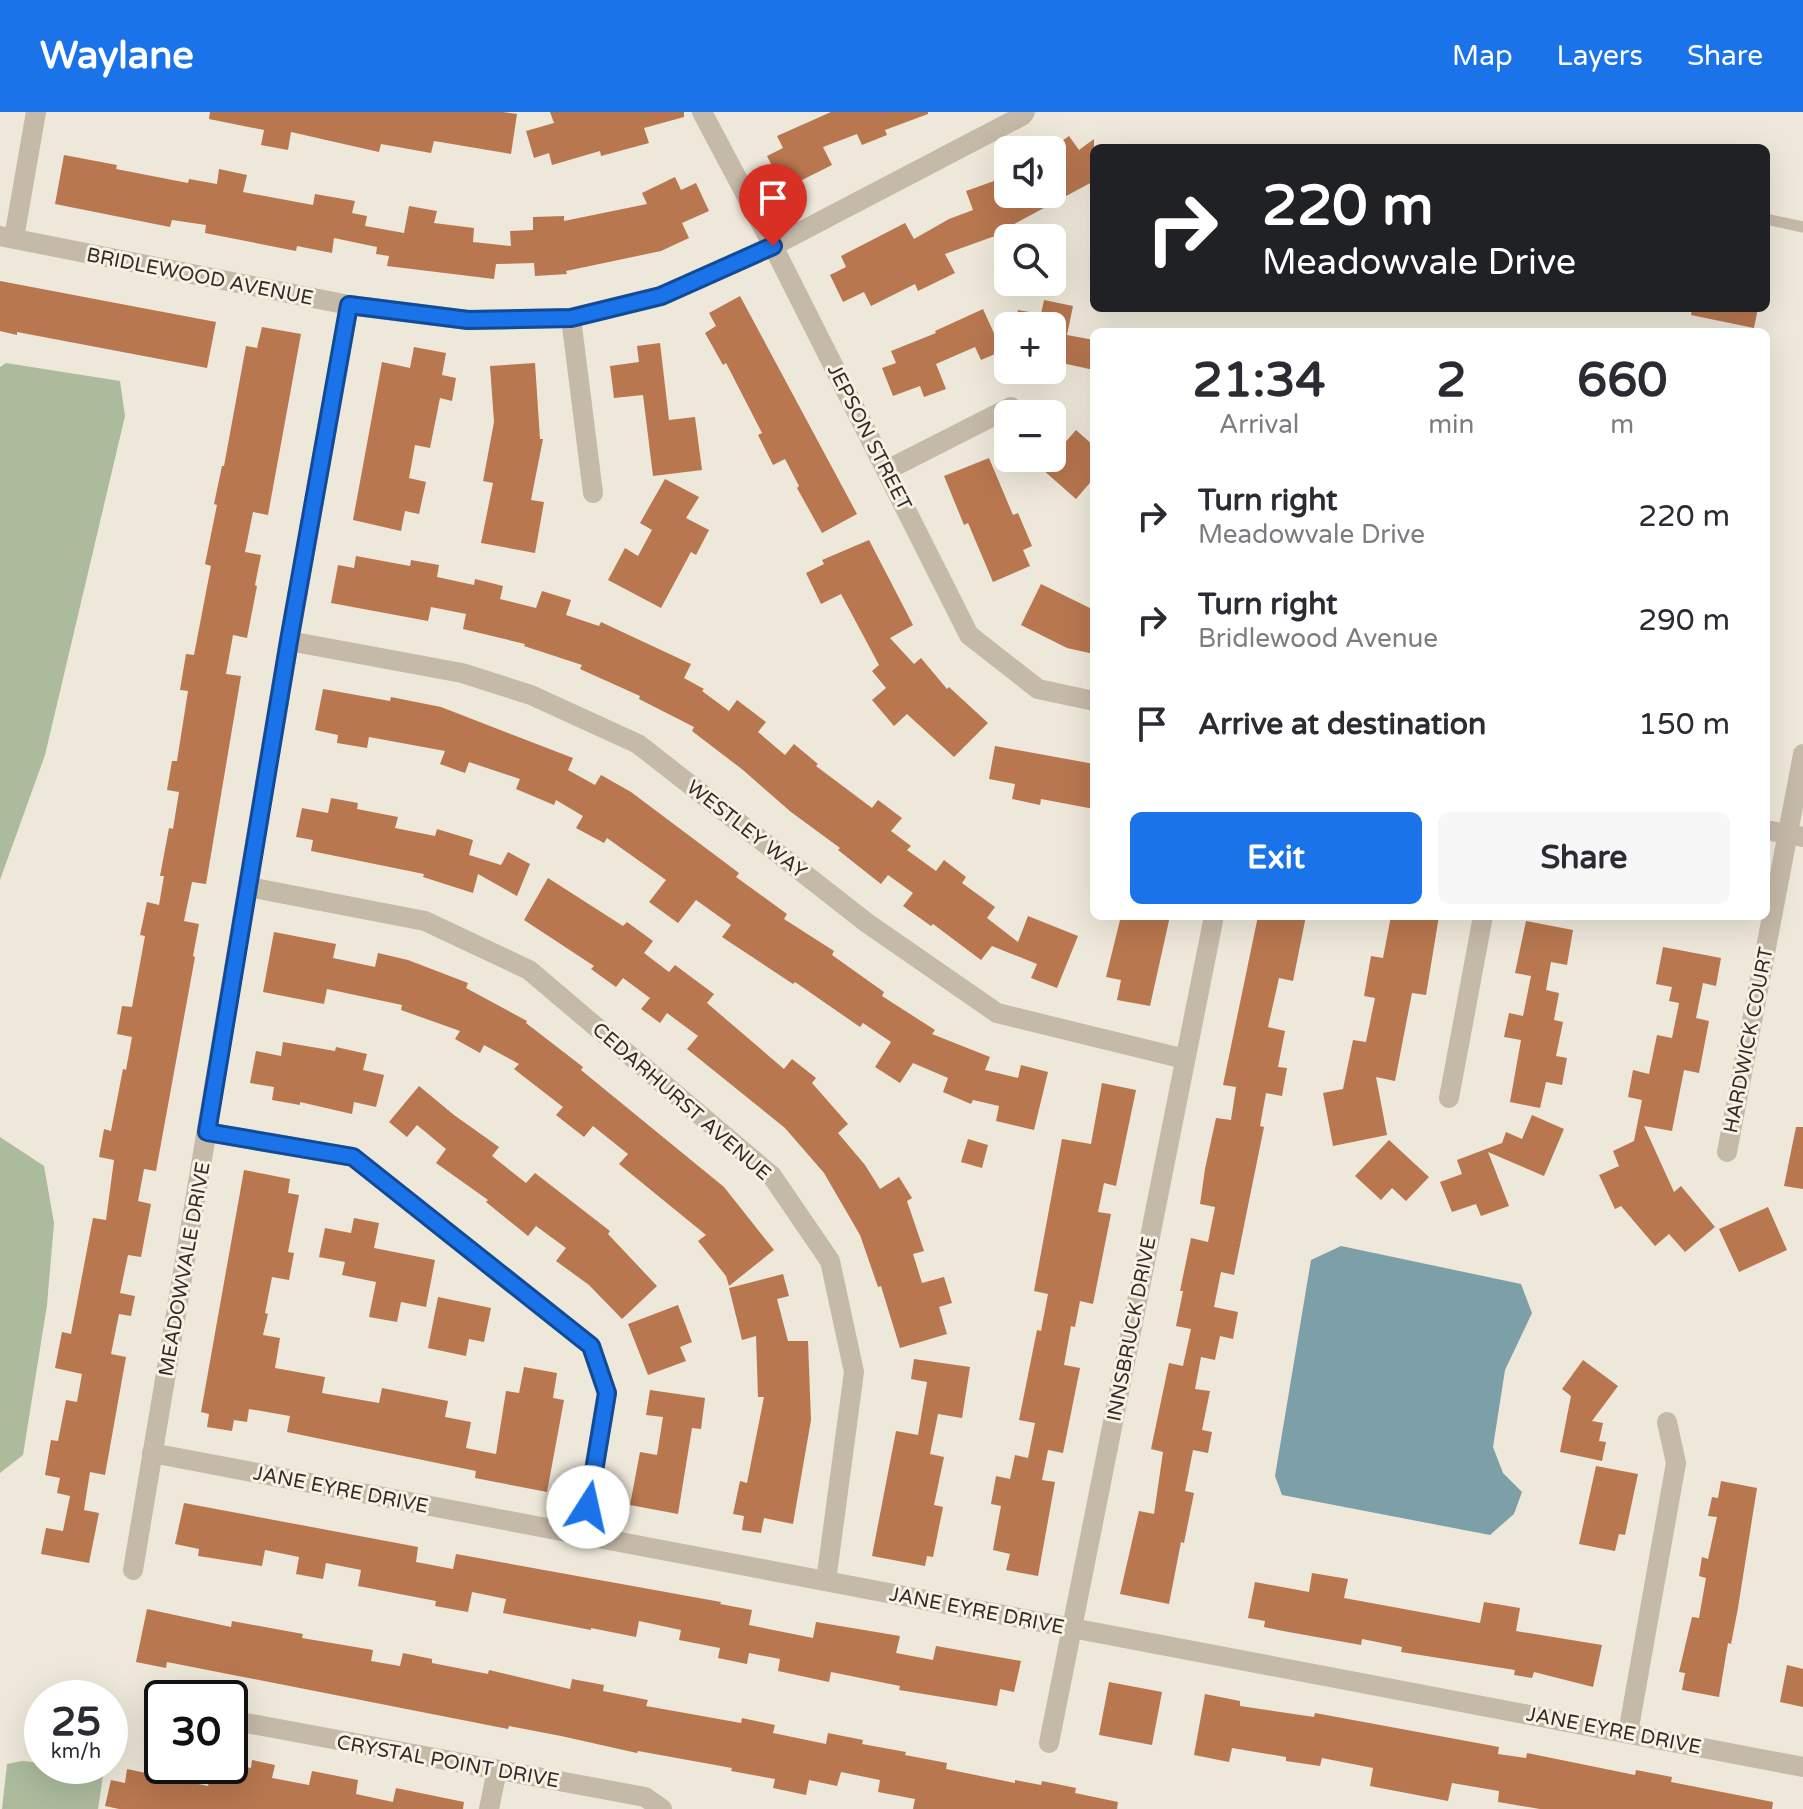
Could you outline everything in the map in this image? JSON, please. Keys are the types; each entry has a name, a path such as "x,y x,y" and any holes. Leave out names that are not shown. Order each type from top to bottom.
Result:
{"street":[{"path":"7,237 36,112"},
{"name":"JEPSON STREET","path":"702,112 969,635 1038,689 1090,700"},
{"name":"BRIDLEWOOD AVENUE","path":"7,237 349,305 468,320 571,318 661,296 773,246 1025,112"},
{"name":"MEADOWVALE DRIVE","path":"133,1570 289,641 349,305"},
{"path":"571,318 593,493"},
{"path":"887,470 994,416"},
{"name":"WESTLEY WAY","path":"289,641 462,673 531,695 638,744 867,923 997,1013 1185,1059"},
{"name":"HARDWICK COURT","path":"1727,1152 1796,836 1803,754"},
{"path":"1770,831 1796,836"},
{"name":"CEDARHURST AVENUE","path":"249,887 425,921 529,970 772,1176 830,1261 854,1372 826,1581"},
{"name":"INNSBRUCK DRIVE","path":"1049,1743 1213,920"},
{"path":"1449,1098 1482,920"},
{"path":"207,1132 353,1157 591,1346 607,1393 583,1535"},
{"path":"1628,1733 1676,1463 1667,1422"},
{"name":"JANE EYRE DRIVE","path":"152,1453 1803,1767"},
{"name":"CRYSTAL POINT DRIVE","path":"248,1723 645,1797 662,1809"},
{"path":"489,1809 497,1770"}],"lane":[{"path":"1770,220 1803,227"}],"green space":[{"path":"6,363 120,381 125,416 45,755 0,880 0,367"},
{"path":"0,1137 44,1166 54,1223 47,1305 23,1455 0,1473"},
{"path":"24,1761 24,1784 102,1784 98,1809 2,1809 7,1764"}],"water":[{"path":"1341,1246 1521,1284 1532,1313 1505,1370 1493,1447 1503,1473 1522,1492 1514,1514 1490,1535 1282,1495 1275,1476 1311,1260"}],"building":[{"path":"210,112 517,114 511,154 434,141 431,153 381,144 379,152 291,132 288,150 261,145 264,130 209,119"},
{"path":"550,112 684,112 684,117 644,128 649,143 601,156 600,151 552,165 549,153 534,158 526,131 554,123"},
{"path":"831,112 928,114 885,130 887,135 862,145 857,134 823,147 832,165 784,189 767,156 783,148 777,136"},
{"path":"1069,136 1079,150 1094,139 1094,144 1090,144 1090,183 1066,196 1066,138"},
{"path":"64,155 188,183 189,179 217,184 219,169 247,175 243,192 313,205 315,194 355,201 352,213 367,216 365,226 404,233 409,206 437,211 434,223 474,228 473,242 511,246 510,231 533,230 533,217 564,216 564,221 647,204 642,193 675,177 681,190 696,183 709,211 682,223 689,238 661,251 566,271 567,274 535,276 534,263 496,264 494,279 387,266 389,256 376,254 377,247 334,238 332,253 297,246 296,251 205,233 206,225 172,220 170,227 55,204"},
{"path":"994,181 994,208 1044,208 1014,224 994,224 994,236 945,254 955,273 918,291 915,284 871,306 864,292 843,302 830,275 846,267 841,256 905,223 914,239 949,219 973,210 966,191"},
{"path":"0,281 216,322 207,368 0,331"},
{"path":"740,296 857,514 822,533 785,459 773,465 758,435 762,433 726,363 723,365 705,333 716,326 709,313"},
{"path":"1044,300 1073,306 1067,335 1090,339 1090,369 1066,364 1066,312 1041,312"},
{"path":"983,309 994,333 994,354 981,360 975,347 936,364 946,389 924,397 920,386 893,396 882,368 896,363 891,351"},
{"path":"1691,312 1757,312 1754,328 1691,315"},
{"path":"262,327 301,334 268,515 253,512 245,552 261,555 257,586 247,638 233,635 226,674 241,676 206,884 192,882 184,921 199,924 195,957 156,1171 144,1169 138,1201 151,1204 141,1257 128,1255 120,1293 135,1296 131,1316 119,1314 111,1354 126,1357 105,1475 90,1472 84,1510 99,1513 89,1563 41,1554 46,1528 63,1531 70,1496 57,1493 60,1478 45,1475 51,1440 58,1441 66,1400 77,1402 82,1374 55,1368 62,1332 71,1334 93,1218 106,1220 114,1160 99,1157 104,1129 111,1131 132,1037 117,1034 122,1006 132,1007 145,936 140,935 147,902 159,905 164,876 160,876 179,792 167,790 172,761 177,761 188,691 180,690 186,654 194,655 211,566 205,564 217,505 214,504 246,346 257,348"},
{"path":"660,343 669,420 695,417 702,470 653,476 643,395 614,398 610,366 639,362 637,346"},
{"path":"414,347 446,353 442,375 456,378 452,401 440,398 430,448 415,445 409,478 426,482 419,514 405,511 401,531 353,520 382,362 410,368"},
{"path":"535,363 540,439 543,439 531,500 544,502 535,553 481,543 493,483 483,481 494,422 490,366"},
{"path":"1076,430 1090,442 1090,483 1076,499 1045,472 1066,472 1066,441"},
{"path":"989,458 1013,515 1018,513 1032,546 1023,550 1030,566 993,582 968,523 964,525 944,476"},
{"path":"665,479 699,497 686,518 709,530 696,555 691,552 661,608 608,580 625,548 638,556 652,530 640,523"},
{"path":"869,540 913,625 890,638 914,664 921,658 947,689 949,687 988,723 954,757 907,714 894,726 872,700 886,688 872,671 879,665 841,594 821,604 806,573 824,564 822,560"},
{"path":"356,556 410,566 411,560 439,565 437,577 474,585 475,579 503,586 500,599 536,608 542,591 571,600 566,615 599,626 601,622 691,664 684,678 704,689 702,691 729,711 737,700 766,722 758,732 785,755 794,744 818,764 816,766 872,808 878,800 902,818 891,831 911,846 907,850 936,871 944,860 966,877 962,883 995,907 987,918 1018,942 1028,916 1078,936 1057,988 1031,978 1037,964 992,946 981,960 933,924 931,926 903,906 913,893 888,875 881,884 692,731 694,727 639,699 640,696 580,669 582,665 525,644 463,629 466,614 431,607 428,621 331,603 338,565 354,568"},
{"path":"1041,584 1090,608 1090,653 1067,648 1021,625"},
{"path":"323,689 441,707 573,758 568,770 595,785 601,775 631,792 739,873 736,877 787,914 784,919 834,951 832,955 884,992 882,996 935,1030 932,1034 990,1057 985,1070 1018,1078 1021,1065 1048,1072 1034,1130 996,1121 999,1106 973,1100 971,1104 943,1092 948,1078 913,1063 900,1083 875,1067 891,1042 863,1023 860,1027 722,937 731,925 696,900 678,923 649,902 666,880 607,838 604,843 576,828 583,816 556,800 554,805 516,789 520,779 469,762 465,773 440,764 445,751 369,737 367,748 337,743 338,735 315,730"},
{"path":"995,746 1090,763 1090,808 1041,799 1040,805 1012,799 1015,784 989,779"},
{"path":"331,798 358,803 357,809 398,817 395,828 435,836 437,829 473,840 469,855 501,865 508,852 530,864 517,896 478,874 473,893 423,877 424,874 311,851 313,840 296,837 302,808 328,813"},
{"path":"548,878 623,926 627,922 653,941 644,953 669,972 675,965 714,994 707,1003 784,1069 792,1059 816,1078 812,1083 848,1124 838,1133 880,1189 899,1177 912,1198 907,1201 924,1251 913,1254 922,1283 944,1277 952,1303 939,1307 947,1334 900,1348 881,1286 878,1287 860,1235 824,1173 785,1128 687,1049 698,1036 667,1013 660,1023 641,1009 650,998 623,978 616,987 591,969 594,966 524,920"},
{"path":"1120,920 1169,920 1150,1006 1117,1000 1121,980 1106,977"},
{"path":"1257,920 1305,920 1293,981 1279,978 1268,1027 1285,1031 1278,1067 1287,1068 1282,1096 1266,1093 1260,1126 1264,1127 1234,1275 1221,1272 1214,1307 1238,1312 1233,1339 1220,1336 1215,1360 1201,1357 1195,1389 1210,1391 1202,1430 1212,1432 1208,1453 1193,1450 1185,1491 1194,1493 1169,1604 1120,1594 1139,1511 1154,1514 1163,1452 1151,1449 1169,1363 1183,1366 1191,1329 1176,1326 1183,1291 1180,1291 1191,1238 1208,1242 1215,1207 1200,1204 1216,1118 1231,1120 1236,1087 1223,1085"},
{"path":"1390,920 1438,920 1426,995 1412,993 1395,1081 1376,1077 1387,1135 1333,1146 1323,1093 1343,1089 1353,1040 1366,1042 1375,998 1364,996 1371,956 1383,958"},
{"path":"1526,921 1573,930 1567,965 1551,962 1546,990 1559,993 1554,1020 1563,1022 1556,1056 1567,1058 1562,1085 1546,1082 1540,1108 1510,1102 1521,1040 1504,1037 1509,1013 1523,1016 1531,976 1515,973"},
{"path":"274,932 336,944 333,958 375,967 378,953 408,960 468,983 466,988 527,1021 583,1067 581,1070 724,1187 774,1250 729,1286 726,1276 698,1241 706,1235 619,1164 628,1154 593,1126 584,1137 556,1115 563,1107 514,1069 519,1064 484,1045 480,1053 455,1039 460,1031 401,1010 402,1005 327,989 324,1004 263,992"},
{"path":"1663,947 1721,958 1716,986 1703,983 1696,1018 1709,1021 1699,1073 1684,1070 1672,1131 1644,1126 1674,1192 1681,1186 1715,1227 1685,1252 1669,1234 1655,1246 1621,1206 1615,1209 1599,1175 1619,1166 1613,1151 1634,1141 1642,1100 1628,1097 1633,1070 1649,1074 1657,1035 1672,1038 1679,1003 1669,1001 1672,987 1656,984"},
{"path":"283,1042 335,1051 336,1047 367,1054 363,1070 384,1075 376,1107 354,1102 352,1114 300,1102 300,1105 272,1100 274,1087 250,1083 256,1051 281,1056"},
{"path":"1102,1083 1136,1090 1116,1186 1104,1183 1098,1212 1111,1214 1093,1304 1080,1301 1075,1327 1071,1326 1064,1365 1080,1368 1063,1453 1048,1450 1042,1480 1055,1482 1038,1576 1006,1570 1010,1554 993,1550 1001,1506 991,1504 996,1476 1010,1479 1015,1455 1028,1458 1035,1423 1019,1420 1037,1330 1041,1331 1048,1294 1034,1291 1062,1139 1091,1144"},
{"path":"419,1086 499,1147 492,1156 526,1183 535,1173 610,1231 608,1234 657,1286 622,1319 589,1285 556,1261 566,1248 536,1226 528,1236 486,1202 488,1200 436,1163 446,1149 417,1125 407,1137 389,1122"},
{"path":"1532,1115 1564,1129 1544,1176 1488,1152 1509,1206 1481,1216 1476,1204 1452,1212 1440,1182 1462,1174 1457,1160 1502,1143 1506,1132 1522,1139"},
{"path":"1796,1127 1803,1127 1803,1189 1784,1186"},
{"path":"968,1139 988,1145 982,1168 961,1162"},
{"path":"1389,1140 1429,1177 1406,1201 1392,1188 1381,1200 1355,1176"},
{"path":"244,1170 290,1179 288,1193 299,1195 288,1252 294,1253 289,1280 272,1277 265,1313 268,1314 263,1335 280,1338 275,1368 325,1377 322,1393 379,1403 382,1388 448,1401 445,1417 471,1422 466,1448 496,1454 506,1391 519,1393 524,1367 557,1373 553,1398 564,1400 547,1492 475,1478 476,1471 287,1432 290,1416 249,1409 247,1422 234,1420 232,1431 207,1427 209,1414 201,1412"},
{"path":"1768,1207 1787,1250 1739,1272 1719,1229"},
{"path":"354,1218 379,1223 374,1248 435,1260 426,1307 401,1302 397,1322 369,1317 376,1282 342,1275 345,1262 319,1257 325,1228 351,1233"},
{"path":"783,1274 789,1296 777,1299 788,1341 808,1341 811,1420 793,1524 764,1518 761,1533 742,1530 744,1516 733,1514 740,1481 747,1483 764,1397 758,1397 756,1336 742,1340 729,1288"},
{"path":"438,1297 491,1308 484,1342 469,1339 466,1356 428,1348"},
{"path":"678,1305 692,1342 680,1347 686,1361 648,1375 628,1324"},
{"path":"914,1359 970,1367 962,1418 938,1414 930,1454 944,1457 934,1505 943,1507 933,1557 927,1556 925,1566 872,1556 896,1431 918,1435 927,1382 911,1379"},
{"path":"1583,1360 1618,1386 1592,1421 1603,1423 1599,1441 1606,1442 1602,1461 1560,1452 1571,1396 1562,1389"},
{"path":"650,1390 705,1398 701,1429 692,1428 678,1514 630,1505 640,1452 657,1455 663,1417 646,1415"},
{"path":"1596,1466 1638,1474 1625,1535 1619,1534 1615,1551 1579,1544"},
{"path":"1721,1481 1757,1488 1738,1608 1731,1644 1728,1643 1719,1697 1682,1690 1685,1673 1679,1672 1692,1617 1699,1618 1706,1578 1699,1576 1702,1557 1708,1559 1717,1517 1708,1516 1712,1497 1718,1498"},
{"path":"184,1503 418,1547 416,1562 453,1569 456,1554 721,1602 752,1610 749,1625 813,1638 816,1622 900,1636 896,1653 933,1660 936,1646 1021,1661 1014,1692 1000,1689 997,1706 899,1690 900,1686 831,1672 829,1682 778,1671 780,1659 749,1653 747,1664 718,1658 720,1648 679,1640 681,1630 639,1621 636,1637 503,1613 506,1599 472,1592 468,1612 435,1606 436,1601 358,1586 361,1570 326,1563 323,1579 296,1574 299,1557 265,1550 262,1566 198,1556 199,1549 175,1544"},
{"path":"1312,1573 1348,1579 1344,1598 1480,1623 1484,1602 1520,1608 1516,1631 1602,1645 1593,1687 1534,1672 1532,1678 1514,1675 1515,1670 1401,1652 1402,1647 1362,1639 1361,1645 1283,1631 1264,1627 1265,1621 1248,1618 1255,1582 1309,1592"},
{"path":"147,1609 231,1627 232,1621 303,1634 302,1638 373,1650 371,1661 400,1666 403,1653 432,1659 432,1663 488,1674 489,1670 570,1689 572,1679 604,1685 603,1691 648,1700 646,1706 741,1723 742,1718 775,1725 773,1733 826,1744 828,1733 863,1740 862,1744 906,1752 905,1755 947,1763 946,1769 1015,1783 1015,1780 1041,1785 1042,1781 1076,1788 1075,1793 1118,1802 1117,1809 913,1809 915,1799 878,1792 880,1780 841,1772 837,1786 809,1780 806,1795 773,1788 775,1779 731,1771 732,1768 637,1753 509,1726 508,1729 167,1662 166,1668 136,1662"},
{"path":"1787,1665 1803,1669 1803,1707 1780,1702"},
{"path":"1109,1682 1162,1692 1152,1745 1099,1735"},
{"path":"1205,1694 1240,1701 1240,1706 1314,1717 1315,1713 1499,1747 1498,1754 1526,1758 1527,1753 1635,1775 1636,1770 1672,1777 1671,1782 1773,1802 1772,1809 1540,1809 1498,1802 1499,1791 1452,1783 1448,1801 1370,1786 1373,1768 1322,1758 1320,1766 1232,1748 1229,1762 1194,1755"},
{"path":"252,1760 275,1765 272,1778 309,1785 312,1771 358,1780 356,1794 393,1802 396,1788 464,1802 463,1809 119,1809 105,1806 110,1784 128,1784 128,1769 144,1773 144,1784 208,1786 248,1784 248,1767 251,1768"}],"route":[{"path":"588,1507 607,1393 591,1346 353,1157 207,1132 349,305 468,320 571,318 661,296 773,246"}]}
